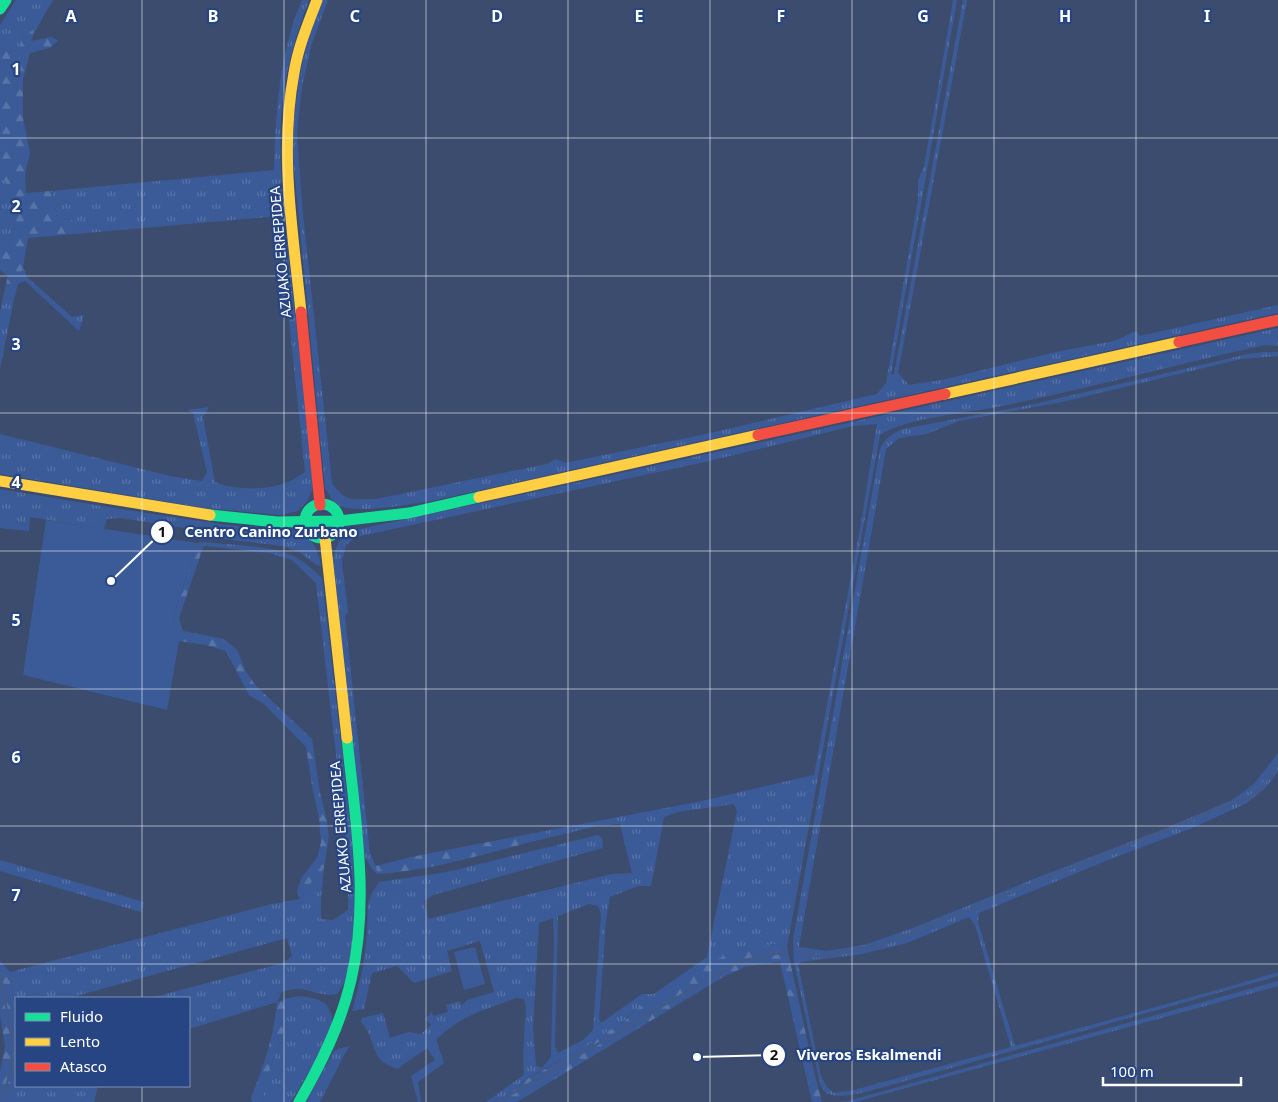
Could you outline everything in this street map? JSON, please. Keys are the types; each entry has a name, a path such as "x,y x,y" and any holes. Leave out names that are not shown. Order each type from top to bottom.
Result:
{"main road":[{"path":"0,9 6,0"},
{"name":"AZUAKO ERREPIDEA","path":"317,0 304,33 296,61 290,91 286,139 290,199 320,505"},
{"path":"0,481 190,513 268,521 339,521 409,513 1278,320"},
{"path":"320,505 333,509 339,521 337,529 332,535 325,538 315,537 308,531 305,522 309,510 314,506 320,505"},
{"name":"AZUAKO ERREPIDEA","path":"299,1102 325,1054 343,1009 355,963 361,915 359,848 325,538"}],"green space":[{"path":"16,0 53,0 34,33 26,27 19,47 3,47 0,52 0,25"},
{"path":"302,0 309,0 287,72 282,103 280,139 285,224 313,488 308,500 298,511 280,515 205,508 0,474 0,434 170,476 202,481 207,472 193,413 187,410 209,407 203,417 215,482 241,488 271,487 295,479 305,472 278,216 75,234 72,220 58,217 51,191 274,170 280,83 288,41"},
{"path":"323,0 328,0 312,43 302,87 297,132 302,205 332,483 346,497 376,499 547,464 556,459 565,463 706,434 877,394 886,383 918,200 918,181 924,166 953,0 957,0 891,374 894,374 963,0 967,0 898,373 909,385 942,380 1056,352 1114,341 1136,331 1140,336 1278,305 1278,313 431,501 372,509 340,506 333,501 325,488 293,157 295,115 300,77 309,39"},
{"path":"26,27 34,33 31,41 52,37 58,41 50,48 30,53 23,79 23,118 30,153 25,174 26,193 51,191 58,217 72,220 75,234 28,238 23,267 14,299 3,297 8,276 0,270 0,243 11,240 16,224 8,187 0,174 0,52 3,47 19,47"},
{"path":"0,174 8,187 16,224 11,240 0,243"},
{"path":"23,267 27,277 72,317 84,315 79,331 25,281 17,284"},
{"path":"3,297 14,299 0,369 0,313"},
{"path":"1278,328 1278,346 1265,345 1035,399 939,416 906,424 880,435 787,947 773,944 727,954 635,1010 611,1031 528,1078 505,1097 493,1102 486,1102 524,1075 523,1055 526,1007 524,999 516,998 483,1010 464,1019 436,1040 444,1063 418,1082 421,1102 418,1102 411,1076 435,1060 427,1048 397,1069 390,1066 383,1062 376,1053 368,1031 361,1022 362,1018 383,1013 390,1038 409,1032 421,1034 431,1025 425,1019 432,1012 433,1016 448,1012 446,1005 460,1001 461,1006 467,1000 494,992 480,941 447,951 452,971 414,983 397,966 372,973 364,1009 352,1011 363,968 368,904 372,892 379,882 447,872 598,835 602,838 603,848 433,895 424,901 428,919 612,874 632,873 620,824 597,826 547,838 545,831 697,802 814,775 861,523 877,424 853,426 705,462 356,537 346,545 342,562 348,613 345,616 370,854 376,866 377,874 365,857 333,560 339,542 346,535 357,530","holes":["734,804 737,811 707,957 654,994 642,994 601,1023 599,1018 606,920 610,897 638,886 651,886 664,817 677,812","589,904 598,906 601,914 593,1030 583,1040 558,1053 555,1046 558,916","553,918 551,1057 542,1068 536,1066 533,1028 539,923"]},
{"path":"1278,352 1278,356 1241,359 1062,402 959,421 926,434 899,438 886,449 799,947 827,951 864,945 913,928 1161,830 1232,800 1254,784 1278,753 1278,772 1265,788 1247,803 1192,828 979,913 978,922 1015,1046 1278,972 1278,976 867,1092 842,1096 828,1094 823,1090 819,1079 794,962 793,940 882,445 890,436 903,429 1030,405 1248,354","holes":["969,917 975,925 1011,1047 854,1090 834,1093 827,1087 821,1076 798,964 801,962 862,954 907,943"]},
{"path":"0,489 227,525 291,530 299,532 311,541 321,565 318,566 299,552 283,546 189,535 184,528 120,518 107,519 104,529 30,517 29,531 0,528"},
{"path":"46,520 197,543 173,618 174,631 179,641 167,710 23,675"},
{"path":"205,542 272,549 300,559 322,578 352,840 355,913 346,980 337,994 327,995 297,989 290,990 282,992 277,1002 190,1029 190,997 154,997 283,963 292,956 287,938 73,997 15,997 15,1010 10,972 272,904 300,899 324,868 321,919 333,920 348,910 348,856 316,583 292,560 269,553 204,546"},
{"path":"205,542 179,618 183,631 224,639 237,650 246,672 256,686 312,739 329,836 324,868 300,899 297,891 302,877 317,858 321,842 319,818 306,747 264,704 249,695 226,651 206,645 179,641 174,631 173,618 197,543"},
{"path":"545,831 547,838 441,865 377,874 376,866 411,857"},
{"path":"0,860 144,902 141,912 0,871"},
{"path":"773,944 787,947 822,1102 812,1102 780,962 747,966 723,977 517,1102 496,1102 527,1079 581,1049 625,1021 635,1010 709,964 727,954"},
{"path":"475,947 485,984 464,990 454,952"},
{"path":"0,961 10,972 15,1010 15,1086 3,1102 0,1102 0,1072 5,1046 0,1015"},
{"path":"1278,981 1278,986 855,1102 838,1102 848,1101"},
{"path":"299,996 319,1000 328,1007 332,1018 328,1036 291,1102 262,1102 270,1069 284,1030 285,999"},
{"path":"285,999 284,1030 270,1069 262,1102 252,1102 251,1097 271,1039 277,1002"},
{"path":"349,1046 320,1102 306,1102 334,1051"},
{"path":"15,1086 98,1087 94,1102 3,1102"}],"waterway":[{"path":"800,954 821,957 885,944 1257,793 1278,763"},
{"path":"498,1102 740,961 785,952"},
{"path":"0,972 12,1040 12,1067 3,1096 0,1097"}],"traffic: fast":[{"path":"0,9 6,0"},
{"path":"210,515 277,522 339,521 409,513 479,497"},
{"path":"322,504 334,509 339,521 334,533 322,538 310,533 305,521 310,509 322,504"},
{"path":"299,1102 336,1028 347,996 357,950 360,920 359,859 347,738"}],"traffic: slow":[{"path":"301,312 291,222 288,133 296,63 317,0"},
{"path":"945,394 1179,342"},
{"path":"479,497 758,435"},
{"path":"0,481 210,515"},
{"path":"325,538 347,738"}],"traffic: jam":[{"path":"301,312 320,505"},
{"path":"1179,342 1278,320"},
{"path":"758,435 945,394"}],"place":[{"name":"Centro Canino Zurbano","path":"111,581"},
{"name":"Viveros Eskalmendi","path":"697,1057"}]}
